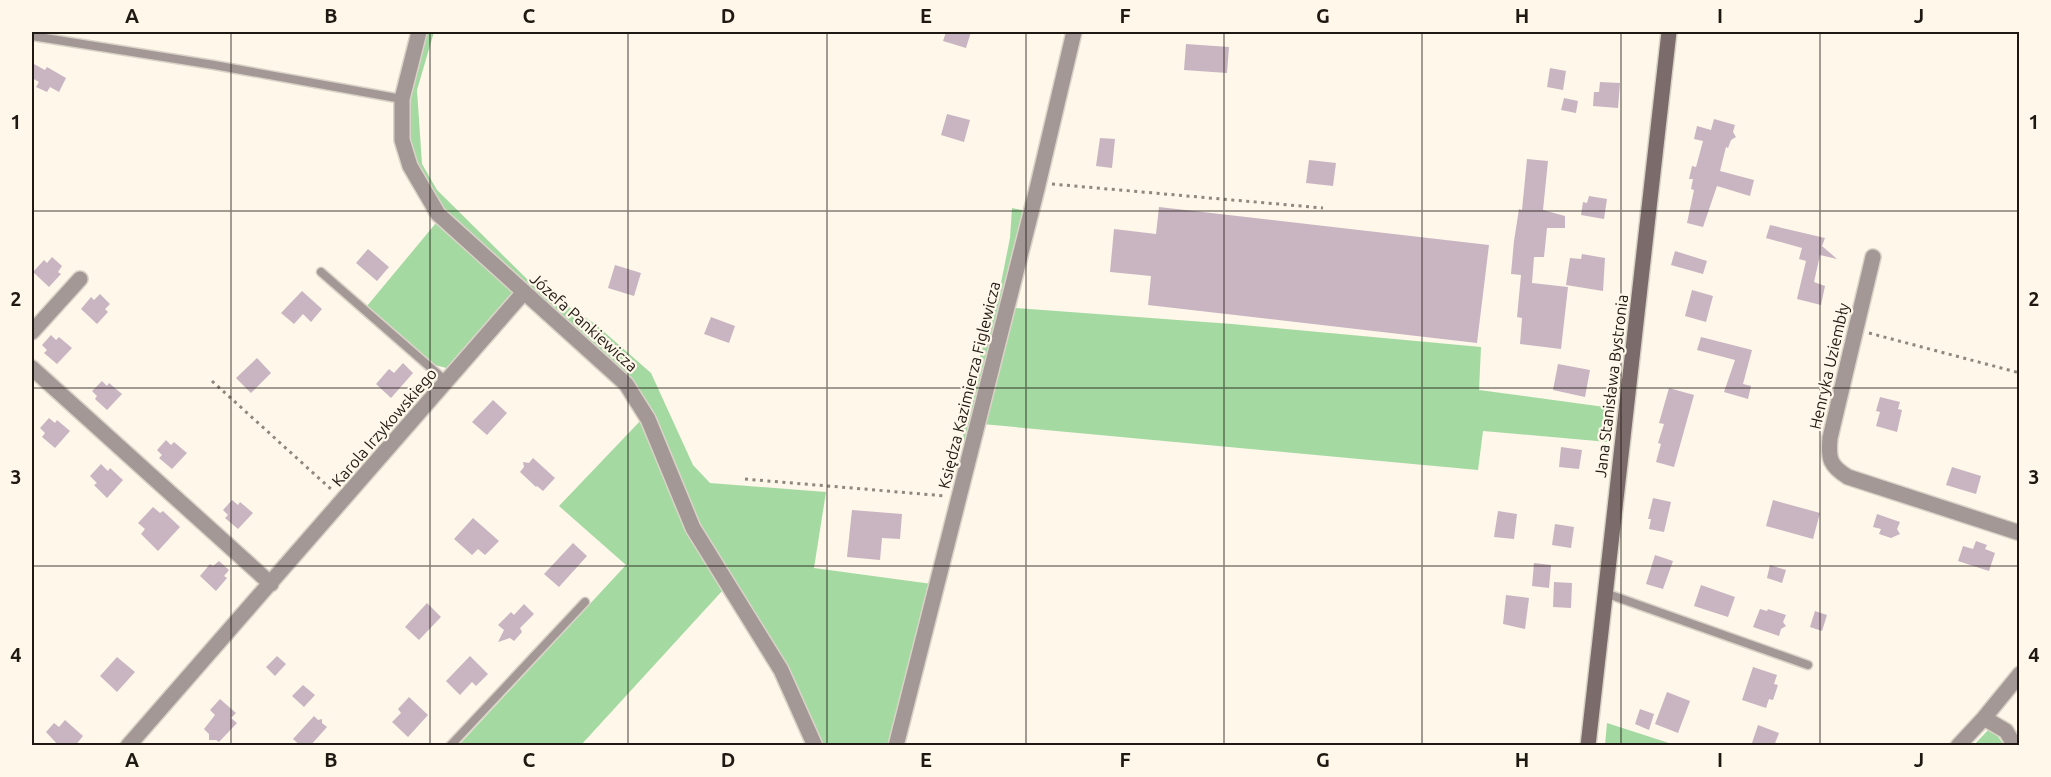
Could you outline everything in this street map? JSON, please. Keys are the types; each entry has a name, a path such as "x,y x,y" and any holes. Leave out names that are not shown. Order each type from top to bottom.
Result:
{"street":[{"name":"Józefa Pankiewicza","path":"419,32 402,99 402,140 410,166 438,214 626,384 648,419 693,528 781,670 815,746"},
{"name":"Księdza Kazimierza Figlewicza","path":"896,746 1074,32"},
{"name":"Jana Stanisława Bystronia","path":"1588,746 1669,32"},
{"name":"Henryka Uziembły","path":"1873,257 1830,438 1829,455 1835,469 1848,477 2019,532"},
{"path":"32,332 80,279"},
{"name":"Karola Irzykowskiego","path":"128,746 524,292"},
{"path":"32,368 271,584"},
{"path":"1958,746 2019,674"},
{"path":"1984,718 2006,731 2015,746"}],"lane":[{"path":"32,36 214,65 402,99"},
{"path":"321,272 447,382"},
{"path":"1605,592 1808,665"},
{"path":"450,746 585,602"}],"path":[{"path":"1038,183 1323,208"},
{"path":"1856,330 2019,373"},
{"path":"212,381 344,501"},
{"path":"745,479 959,497"}],"green space":[{"path":"422,32 434,32 417,90 422,164 437,190 528,280 595,324 651,373 693,465 710,483 826,492 814,568 932,584 892,745 822,745 698,524 635,386 442,213 414,163 405,134 409,90"},
{"path":"1012,208 1026,211 967,455 961,424 1001,283 1010,238"},
{"path":"436,223 519,293 450,369 435,365 367,306"},
{"path":"1015,308 1232,324 1481,347 1479,390 1612,408 1608,442 1483,431 1478,470 982,424 1002,347"},
{"path":"643,418 723,590 581,745 458,746 626,565 559,506"},
{"path":"1607,723 1675,745 1605,745"},
{"path":"1991,727 2004,745 1973,746"}],"building":[{"path":"946,32 971,32 966,48 943,41"},
{"path":"1186,44 1229,47 1227,73 1184,70"},
{"path":"32,63 45,70 47,67 66,78 59,92 50,87 47,92 36,87 39,82 32,78"},
{"path":"1550,68 1566,71 1563,90 1547,87"},
{"path":"1600,82 1620,83 1618,108 1593,106 1594,92 1599,92"},
{"path":"1564,98 1578,101 1576,113 1561,110"},
{"path":"947,114 970,120 964,142 941,135"},
{"path":"1714,119 1735,125 1733,132 1736,137 1731,140 1728,148 1726,147 1720,171 1754,180 1750,196 1717,186 1703,227 1687,223 1694,190 1691,189 1693,179 1689,179 1692,166 1696,167 1703,141 1694,139 1697,126 1711,130"},
{"path":"1100,138 1115,139 1112,168 1096,166"},
{"path":"1527,159 1548,161 1543,210 1565,216 1565,228 1547,228 1544,257 1534,257 1532,283 1568,287 1561,349 1520,344 1522,318 1517,317 1521,275 1511,274 1519,209 1522,210"},
{"path":"1309,160 1336,163 1333,186 1306,183"},
{"path":"1589,196 1607,199 1604,219 1581,215 1583,202 1587,203"},
{"path":"1159,207 1489,245 1477,343 1148,305 1151,276 1110,272 1114,229 1156,234"},
{"path":"1770,225 1825,238 1822,246 1837,259 1820,255 1814,282 1825,286 1821,305 1797,299 1806,261 1799,259 1802,248 1766,238"},
{"path":"368,249 389,267 377,281 356,263"},
{"path":"1675,251 1707,261 1703,274 1671,265"},
{"path":"1582,254 1605,258 1603,291 1566,285 1570,258 1581,259"},
{"path":"52,257 62,266 58,272 61,274 49,287 33,272 44,260 47,263"},
{"path":"615,265 641,273 634,296 608,288"},
{"path":"1692,290 1713,296 1706,322 1685,316"},
{"path":"302,291 322,309 311,322 303,314 294,324 281,313"},
{"path":"100,294 110,304 105,309 108,312 97,324 81,309 91,297 94,300"},
{"path":"711,317 735,326 729,343 704,334"},
{"path":"51,335 56,340 59,337 72,348 57,364 44,353 47,350 42,345"},
{"path":"1701,337 1752,350 1743,384 1751,386 1748,399 1724,392 1735,360 1697,350"},
{"path":"257,358 271,373 251,393 236,378"},
{"path":"403,363 413,373 391,398 376,384 389,369 394,373"},
{"path":"1558,364 1590,370 1585,397 1553,390"},
{"path":"102,381 107,386 109,383 122,394 107,410 95,399 97,396 92,391"},
{"path":"1669,388 1694,395 1674,467 1656,462 1661,444 1658,443 1664,424 1659,423"},
{"path":"1880,397 1900,402 1898,409 1902,410 1897,432 1876,426 1880,412 1876,411"},
{"path":"493,400 507,413 487,435 472,422"},
{"path":"49,418 55,423 57,420 70,431 55,448 42,437 45,433 40,428"},
{"path":"166,440 171,445 174,442 187,453 172,469 159,458 162,455 157,450"},
{"path":"1561,447 1582,450 1579,469 1559,467"},
{"path":"533,458 555,478 543,491 520,472 524,467 523,462 529,463"},
{"path":"101,464 108,471 110,468 123,480 107,498 94,485 97,483 90,476"},
{"path":"1952,467 1981,476 1976,494 1946,485"},
{"path":"1653,498 1671,502 1664,532 1649,529 1651,519 1648,519"},
{"path":"232,500 238,505 240,502 253,513 238,529 225,518 228,515 223,510"},
{"path":"1773,500 1820,513 1813,539 1766,526"},
{"path":"153,507 160,513 163,511 180,527 158,551 141,534 145,529 138,523"},
{"path":"852,510 902,514 900,539 882,538 880,560 847,557"},
{"path":"1498,511 1517,514 1514,539 1494,537"},
{"path":"1877,514 1900,522 1897,529 1900,534 1891,538 1879,534 1881,529 1873,527"},
{"path":"473,518 499,541 485,555 478,549 472,555 454,539"},
{"path":"1555,524 1574,527 1571,548 1552,545"},
{"path":"1976,541 1987,545 1985,549 1995,553 1989,571 1958,561 1963,546 1973,549"},
{"path":"573,543 587,556 559,587 544,574"},
{"path":"1655,555 1673,561 1663,589 1646,584"},
{"path":"219,561 229,570 224,576 227,578 216,591 200,576 210,564 213,566"},
{"path":"1534,563 1551,565 1549,588 1532,586"},
{"path":"1770,565 1786,570 1782,583 1767,578"},
{"path":"1554,582 1572,583 1571,608 1553,607"},
{"path":"1701,585 1735,597 1728,617 1694,606"},
{"path":"1506,595 1529,598 1525,629 1503,624"},
{"path":"427,603 441,617 419,640 405,627"},
{"path":"524,604 534,614 520,628 522,632 514,641 510,638 498,642 504,630 498,625 511,612 514,615"},
{"path":"1760,609 1786,615 1783,622 1786,626 1781,629 1779,636 1753,627"},
{"path":"1815,611 1827,615 1822,631 1810,627"},
{"path":"277,656 286,664 275,676 266,667"},
{"path":"470,656 488,674 476,686 472,682 460,695 446,681"},
{"path":"117,657 135,672 117,692 100,676"},
{"path":"1753,667 1777,675 1774,684 1778,685 1773,700 1769,699 1766,708 1742,700"},
{"path":"303,685 315,695 304,707 292,696"},
{"path":"1667,692 1690,701 1678,733 1655,724"},
{"path":"409,697 428,715 408,737 392,722 401,713 398,709"},
{"path":"220,699 236,713 231,718 237,723 219,742 209,740 209,734 204,729 215,715 210,710"},
{"path":"1640,709 1654,714 1649,730 1635,724"},
{"path":"314,716 318,720 322,719 322,723 327,727 310,746 301,746 293,739"},
{"path":"65,720 83,736 75,746 59,746 46,732 54,723 59,727"},
{"path":"1758,725 1779,733 1774,746 1751,746"}]}
